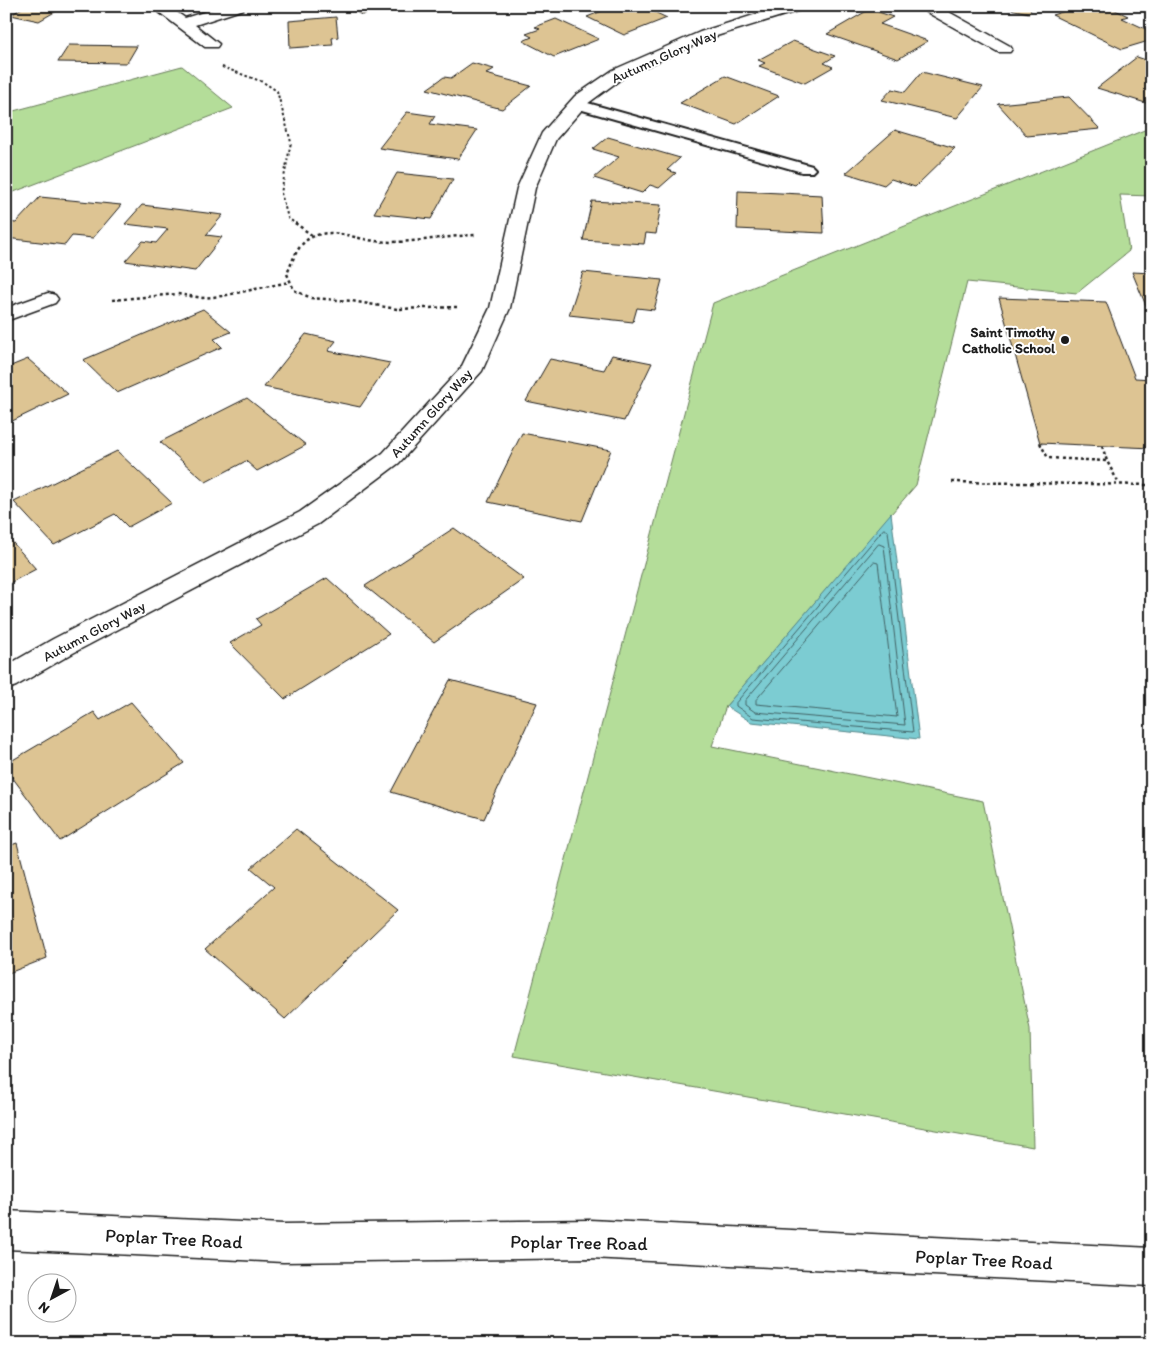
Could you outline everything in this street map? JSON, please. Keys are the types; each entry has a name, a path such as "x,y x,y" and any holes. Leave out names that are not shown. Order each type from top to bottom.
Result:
{"street":[{"path":"158,6 212,44"},
{"path":"183,24 239,6"},
{"name":"Autumn Glory Way","path":"6,679 63,646 309,518 391,458 471,372 500,308 526,188 548,138 577,104 619,73 705,35 800,6"},
{"path":"926,6 1004,49"},
{"path":"6,315 48,299"},
{"name":"Poplar Tree Road","path":"6,1230 283,1243 590,1239 1152,1267"}],"lane":[{"path":"577,104 807,169"}],"path":[{"path":"218,65 264,82 277,91 291,142 281,193 288,218 313,236"},
{"path":"457,307 397,309 352,301 311,298 294,290 287,274 299,246 313,236 333,232 350,234 374,241 392,241 449,235 476,235"},
{"path":"112,300 177,294 204,298 289,282"},
{"path":"1040,443 1048,458 1107,461"},
{"path":"1102,446 1107,461 1119,484"},
{"path":"952,482 1152,486"}],"green space":[{"path":"182,66 233,108 6,195 6,113"},
{"path":"1152,127 1152,196 1120,195 1129,251 1077,293 967,282 916,485 726,706 712,746 983,801 1030,1029 1033,1147 514,1056 713,303"}],"water":[{"path":"891,513 919,739 751,722 726,706"}],"building":[{"path":"25,6 65,6 39,21 11,15"},
{"path":"344,6 385,6 362,15"},
{"path":"614,6 642,6 667,18 624,35 587,17"},
{"path":"996,6 1033,6 1029,13"},
{"path":"1107,6 1128,16 1122,18 1152,32 1152,40 1122,49 1052,15 1075,8 1085,13"},
{"path":"870,9 893,17 880,24 928,41 898,59 827,34"},
{"path":"336,17 338,37 332,38 333,45 290,48 289,21"},
{"path":"556,19 599,39 554,57 523,41 532,37 526,34 540,29 535,27"},
{"path":"793,41 835,56 824,63 833,67 805,83 759,66 765,63 758,60"},
{"path":"69,45 137,46 127,63 58,62"},
{"path":"1137,57 1152,62 1152,105 1097,88"},
{"path":"472,63 494,69 486,74 531,86 502,109 427,89 444,77 451,78"},
{"path":"922,72 983,87 957,118 882,100 892,89 905,92"},
{"path":"725,76 779,96 736,124 680,103"},
{"path":"1069,97 1100,129 1027,136 998,104"},
{"path":"407,112 435,116 430,124 477,130 458,159 379,148"},
{"path":"895,130 955,148 915,187 891,179 884,185 846,173"},
{"path":"608,137 680,158 667,170 676,173 659,188 650,185 642,193 594,178 619,157 593,149"},
{"path":"397,173 453,179 431,219 374,213"},
{"path":"738,191 822,195 824,233 737,229"},
{"path":"40,197 121,205 93,238 72,236 65,245 6,238 6,222 16,223"},
{"path":"592,201 661,205 656,234 646,233 644,244 583,240"},
{"path":"142,205 223,215 206,235 222,237 195,271 125,261 143,241 156,243 168,229 125,224"},
{"path":"583,272 662,280 654,310 637,308 633,322 569,315"},
{"path":"1132,272 1152,273 1152,320"},
{"name":"Saint Timothy Catholic School","path":"999,298 1106,302 1135,378 1152,379 1152,448 1040,443"},
{"path":"203,309 231,332 214,339 222,347 117,393 83,360"},
{"path":"306,334 336,341 328,351 390,363 360,407 264,387"},
{"path":"612,355 652,363 624,421 526,401 550,359 604,370"},
{"path":"28,359 68,394 6,424 6,368"},
{"path":"247,398 306,445 257,471 246,461 206,482 160,442"},
{"path":"522,433 611,450 582,521 488,502"},
{"path":"117,451 172,503 128,527 115,514 54,545 14,502"},
{"path":"454,528 524,579 434,642 365,586"},
{"path":"6,535 36,569 6,585"},
{"path":"327,578 389,634 285,699 230,643 261,625 256,619"},
{"path":"450,680 537,703 484,819 391,792"},
{"path":"131,702 184,763 60,841 6,769 6,764 94,712 100,720"},
{"path":"296,829 398,910 285,1019 205,949 274,887 251,868"},
{"path":"17,843 47,958 6,974 6,847"}],"place":[{"name":"Saint Timothy Catholic School","path":"1065,340"}]}
